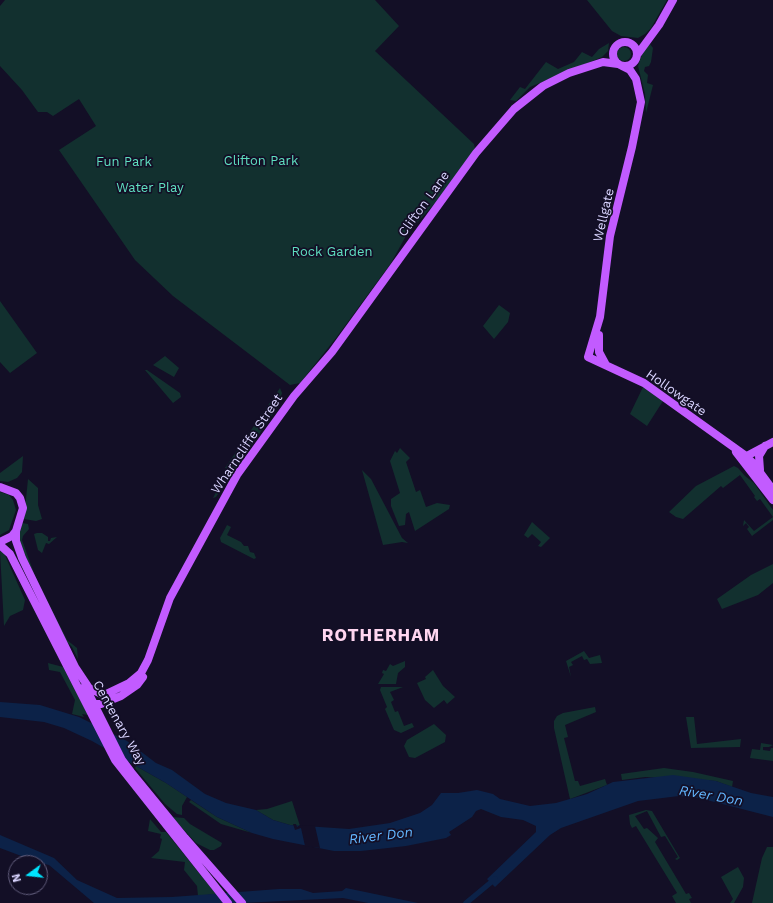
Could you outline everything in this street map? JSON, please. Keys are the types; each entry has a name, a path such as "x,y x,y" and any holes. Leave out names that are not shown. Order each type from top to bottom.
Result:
{"main road":[{"path":"620,65 630,65 659,25 673,0"},
{"path":"636,79 630,70 620,65 614,59 613,52 618,44 624,42 646,42"},
{"path":"630,43 635,48 636,57"},
{"name":"Clifton Lane","path":"294,396 332,352 466,166 511,113 550,81 603,62 613,52"},
{"name":"Wellgate","path":"588,356 600,317 610,236 640,113 640,93 636,79 636,57"},
{"name":"Clifton Lane","path":"603,62 620,65"},
{"path":"600,317 599,352 607,365"},
{"name":"Hollowgate","path":"588,356 644,383 733,448 743,458"},
{"name":"Wharncliffe Street","path":"154,642 170,598 237,475 294,396"},
{"path":"743,458 773,442"},
{"path":"764,446 759,456 761,473 773,500"},
{"path":"743,458 761,473"},
{"path":"743,458 769,489"},
{"path":"0,487 16,493 22,504 22,512 16,531 12,536 0,544"},
{"name":"Centenary Way","path":"16,531 16,541 22,558 104,724 119,760 242,903"},
{"name":"Centenary Way","path":"0,544 10,554 84,700 119,760 228,903"},
{"path":"75,667 93,691 106,694 129,683 141,673 148,660 154,642"},
{"path":"84,700 94,705 112,700 129,691 143,677 150,666 154,642"},
{"path":"104,724 103,713 112,700"}],"green space":[{"name":"Clifton Park","path":"5,0 375,0 399,26 375,51 474,144 475,149 435,203 407,234 391,263 336,338 300,383 290,385 173,296 135,260 59,150 96,126 79,99 53,116 47,112 38,112 22,90 0,66 0,6"},
{"path":"587,0 667,0 651,28 638,38 621,36 612,31"},
{"path":"609,43 608,51 602,57 530,87 516,101 510,100 520,87 525,89 546,62 558,69 574,62 582,52 592,57 599,49"},
{"path":"650,44 653,48 651,62 649,66 645,67 644,71 648,75 647,83 653,85 646,113 645,94 638,66 643,51"},
{"path":"621,47 627,47 631,51 631,57 627,61 621,61 617,57 617,51"},
{"path":"0,301 37,353 10,373 0,362"},
{"path":"499,305 510,313 508,322 494,339 483,326"},
{"path":"165,356 179,368 174,377 153,365"},
{"path":"145,370 180,393 181,397 173,403"},
{"path":"643,387 663,401 647,426 630,414"},
{"path":"280,388 282,393 277,408 216,497 213,498 219,486 217,483 226,474 228,469 225,468"},
{"path":"400,448 410,458 406,462 416,492 420,490 426,507 437,503 450,505 449,509 415,531 409,512 406,514 405,525 399,526 391,506 391,499 400,493 390,461 395,451 397,453"},
{"path":"23,456 22,472 17,478 8,482 0,481 0,473"},
{"path":"734,466 754,483 773,510 773,517 760,499 757,501 740,475 723,488 721,486 683,519 676,517 669,512 696,486"},
{"path":"362,470 371,479 402,538 408,543 402,542 383,545"},
{"path":"28,479 38,488 38,505 42,519 36,521 24,519"},
{"path":"0,492 9,495 13,500 16,510 9,530 0,535"},
{"path":"773,517 773,520 752,536 747,529 749,527 746,523 743,526 744,520 754,531"},
{"path":"532,522 550,538 541,547 538,546 541,542 532,534 528,538 524,535"},
{"path":"22,523 28,524 29,529 23,536 22,540 35,576 67,640 77,648 78,659 72,647 63,638 18,540"},
{"path":"227,525 231,527 227,535 241,542 244,546 248,546 250,552 254,553 256,558 254,559 221,542 220,538"},
{"path":"42,533 48,537 48,541 50,541 51,538 57,537 49,544 46,543 42,553 38,550 34,534"},
{"path":"0,551 4,553 25,600 23,610 10,616 4,626"},
{"path":"773,564 773,583 758,595 722,609 717,599 751,575"},
{"path":"584,651 589,658 600,655 602,663 590,664 587,659 584,660 582,656 571,662 573,665 569,667 571,677 566,661"},
{"path":"405,661 405,667 398,673 396,684 378,684 384,674 382,673 383,670 386,671 390,664 393,666"},
{"path":"48,663 63,667 88,715 82,714 84,717 72,714 75,700 60,672 49,670"},
{"path":"433,670 443,686 455,697 447,704 444,700 434,708 425,700 417,683 426,679 425,677"},
{"path":"381,687 403,687 390,692 394,700 391,702 395,712 398,711 404,726 412,723 414,727 401,733 394,730 385,709 387,707 380,690"},
{"path":"595,707 596,712 565,725 568,737 564,738 575,781 578,781 580,786 605,779 607,785 570,799 554,728 554,721 557,716 563,713"},
{"path":"686,717 694,717 697,744 741,739 740,747 691,748"},
{"path":"434,724 446,735 445,742 415,758 409,757 404,746 407,740"},
{"path":"761,743 773,745 763,747 763,750 770,751 771,748 773,748 773,761 750,758 752,749 760,750"},
{"path":"136,766 187,797 182,806 182,815 177,814 165,804 135,768"},
{"path":"664,768 693,772 733,781 732,787 716,781 645,777 622,780 621,774"},
{"path":"191,800 217,817 252,833 221,824 189,802"},
{"path":"292,801 300,826 273,820 256,810 267,809"},
{"path":"646,810 652,811 680,858 677,860 675,859 678,857 665,836 661,837 647,811 635,816 644,829 647,828 658,838 655,842 686,894 689,893 692,898 689,899 691,903 676,903 672,896 677,893 636,826 632,828 630,824 629,815"},
{"path":"172,817 184,818 190,824 222,843 221,846 214,850 210,850 196,843"},
{"path":"150,819 161,832 166,832 216,894 198,896 197,886 184,870 185,862 151,858 159,851 162,839 160,838 161,834 148,831"},
{"path":"767,847 773,847 773,903 752,903 762,858"},
{"path":"738,867 744,878 743,887 734,903 730,903 733,899 721,877"}],"water":[{"name":"River Don","path":"0,702 40,705 79,717 127,741 156,763 172,770 205,794 226,803 256,810 273,820 290,825 349,829 390,823 420,813 432,805 441,793 458,793 477,790 493,794 500,799 530,806 556,803 587,794 613,782 673,775 716,781 751,793 773,797 773,817 699,798 679,796 638,801 561,828 550,835 495,887 487,879 536,832 536,826 523,820 501,817 481,809 476,811 472,817 449,832 451,835 446,838 406,846 361,851 334,851 273,839 252,833 217,817 166,783 92,741 64,728 44,722 0,717"},
{"path":"0,835 47,855 19,855 0,848"},
{"path":"48,855 54,858 77,880 117,898 172,897 279,889 301,889 313,893 342,891 346,888 418,903 368,903 343,898 242,903 94,903 49,865"}],"pier":[{"path":"293,824 296,824 297,827 300,825 315,826 320,848 305,846 301,828 295,830"}],"waterway":[{"path":"466,903 495,879"}],"district":[{"name":"ROTHERHAM","path":"381,636"}],"park label":[{"name":"Fun Park","path":"124,162"},
{"name":"Water Play","path":"150,188"},
{"name":"Rock Garden","path":"332,252"}]}
